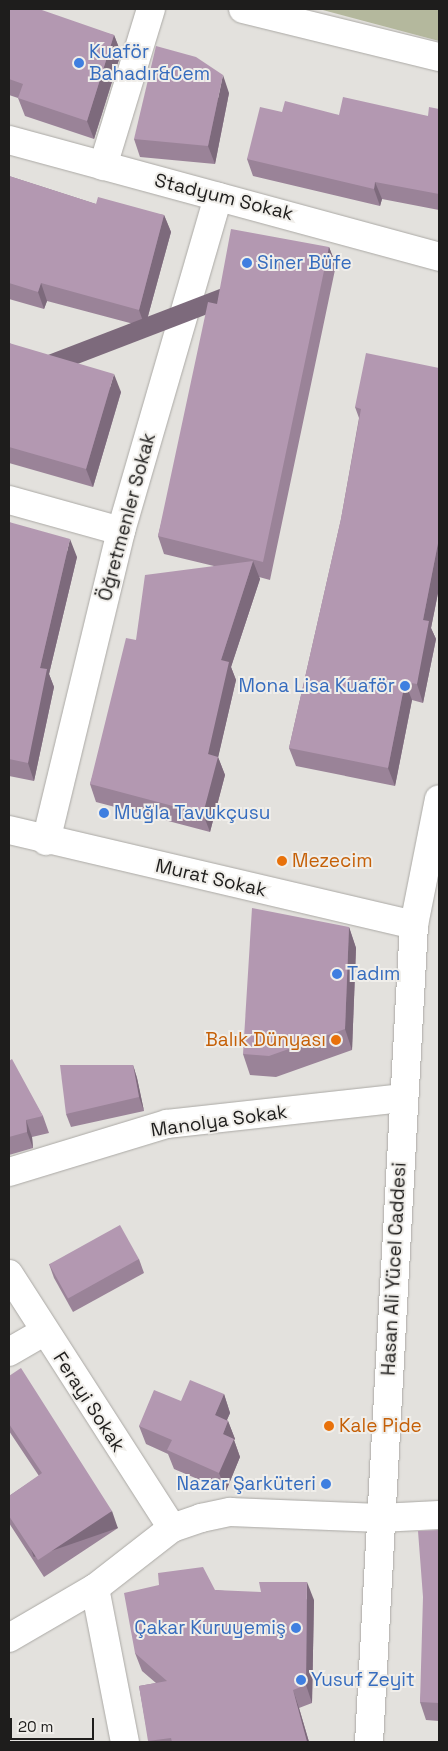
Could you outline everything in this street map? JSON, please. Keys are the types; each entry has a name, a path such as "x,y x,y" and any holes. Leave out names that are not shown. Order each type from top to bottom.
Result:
{"street":[{"path":"103,166 151,9"},
{"path":"243,9 439,58"},
{"name":"Stadyum Sokak","path":"9,140 439,257"},
{"name":"Öğretmenler Sokak","path":"46,841 121,531 218,197"},
{"path":"9,500 121,531"},
{"name":"Hasan Ali Yücel Caddesi","path":"369,1742 414,925 439,799"},
{"name":"Murat Sokak","path":"9,830 46,841 414,925"},
{"name":"Manolya Sokak","path":"9,1172 167,1124 404,1098"},
{"name":"Ferayi Sokak","path":"9,1274 42,1332 172,1528"},
{"path":"9,1352 42,1332"},
{"path":"9,1638 95,1588 172,1528 230,1512 380,1518 439,1515"},
{"path":"95,1588 125,1742"}],"green space":[{"path":"319,9 439,9 439,41"}],"building":[{"path":"9,9 39,9 114,35 87,121 18,98 23,84 9,79"},
{"path":"156,46 196,57 223,75 208,146 134,139"},
{"path":"343,97 428,116 429,107 439,109 439,194 375,182 374,189 247,159 260,107 282,112 285,101 339,115"},
{"path":"9,176 96,204 98,197 164,215 139,310 41,283 38,292 9,283"},
{"path":"231,229 329,247 263,562 158,536 208,302 217,304"},
{"path":"9,343 114,374 86,469 9,447"},
{"path":"366,353 439,368 439,538 423,620 429,621 417,684 405,682 388,768 289,748 341,519 361,409 355,407"},
{"path":"9,522 70,539 40,668 47,669 28,763 9,759"},
{"path":"253,561 221,660 229,662 208,754 218,757 203,814 90,784 126,638 136,640 145,575"},
{"path":"252,908 349,927 345,1029 269,1056 243,1054"},
{"path":"12,1059 43,1116 26,1120 27,1132 9,1137 9,1061"},
{"path":"60,1065 133,1065 139,1097 66,1114"},
{"path":"120,1225 139,1259 68,1298 49,1264"},
{"path":"21,1368 112,1511 38,1560 9,1516 9,1496 42,1473 9,1424 9,1376"},
{"path":"190,1380 224,1394 215,1415 228,1421 223,1434 234,1439 219,1473 167,1450 172,1440 139,1426 154,1390 181,1401"},
{"path":"439,1530 439,1703 420,1702 423,1597 418,1531"},
{"path":"203,1567 215,1590 261,1592 259,1582 307,1582 306,1685 293,1690 307,1742 172,1742 171,1738 148,1741 139,1686 167,1681 135,1653 124,1593 159,1585 158,1573"}],"place":[{"name":"Kuaför Bahadır&Cem","path":"79,63"},
{"name":"Siner Büfe","path":"247,263"},
{"name":"Mona Lisa Kuaför","path":"405,686"},
{"name":"Muğla Tavukçusu","path":"104,813"},
{"name":"Mezecim","path":"282,861"},
{"name":"Tadım","path":"337,974"},
{"name":"Balık Dünyası","path":"336,1040"},
{"name":"Kale Pide","path":"329,1426"},
{"name":"Nazar Şarküteri","path":"326,1484"},
{"name":"Çakar Kuruyemiş","path":"296,1628"},
{"name":"Yusuf Zeyit","path":"301,1680"}]}
